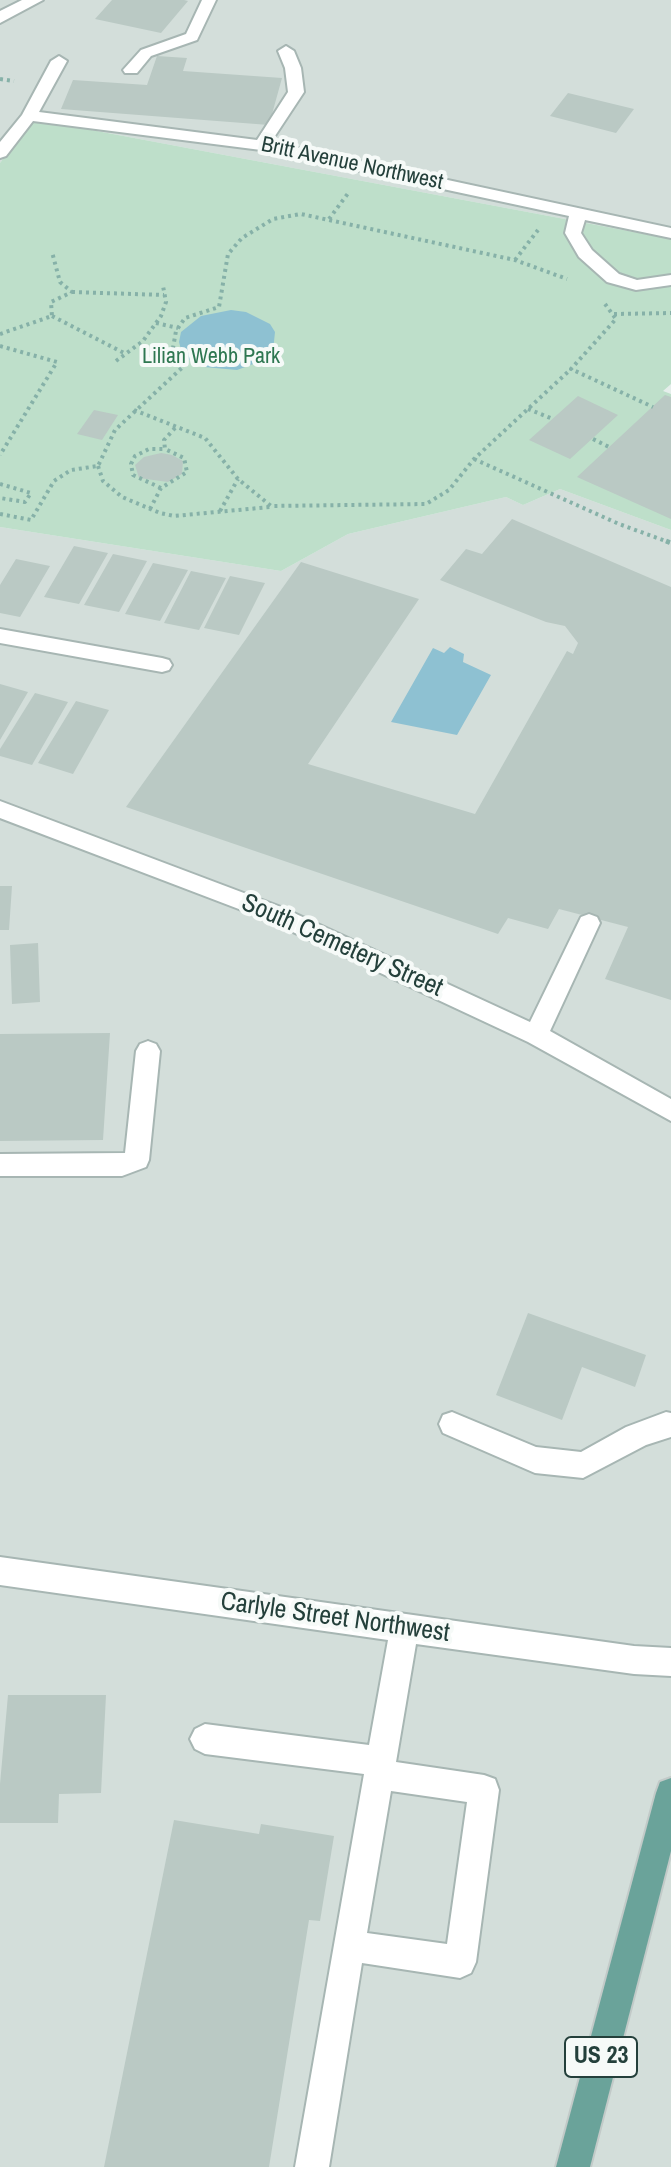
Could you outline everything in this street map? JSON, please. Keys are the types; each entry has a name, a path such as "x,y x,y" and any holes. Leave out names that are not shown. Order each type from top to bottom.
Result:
{"main road":[{"name":"US 23","path":"573,2167 671,1793"}],"street":[{"path":"0,18 16,7 36,0"},
{"path":"131,70 146,53 192,37 209,0"},
{"path":"261,145 296,92 293,68 286,51"},
{"path":"0,153 29,116 59,61"},
{"name":"Britt Avenue Northwest","path":"29,116 261,145 671,233"},
{"path":"578,213 573,233 585,253 613,278 636,285 671,280"},
{"path":"0,636 162,665"},
{"name":"South Cemetery Street","path":"0,809 273,913 536,1035 671,1111"},
{"path":"536,1035 589,923"},
{"path":"0,1165 122,1165 137,1160 148,1051"},
{"path":"452,1424 535,1460 583,1465 636,1436 666,1424 671,1425"},
{"name":"Carlyle Street Northwest","path":"0,1571 671,1662"},
{"path":"312,2167 405,1627"},
{"path":"205,1739 380,1768 484,1790 460,1962 350,1946"}],"path":[{"path":"329,220 349,191"},
{"path":"576,285 515,260 301,214 273,219 242,238 228,254 219,307 185,318 178,328 173,348 185,365 115,430 98,466 103,481 122,497 174,516 271,506 426,504 449,490 474,459 571,369 616,319 595,297"},
{"path":"515,260 542,227"},
{"path":"52,252 60,282 72,292"},
{"path":"116,361 143,341 156,323 166,302 163,286"},
{"path":"52,316 51,302 72,292 164,295"},
{"path":"0,334 52,316 126,354"},
{"path":"156,323 178,328"},
{"path":"0,346 57,362 0,455"},
{"path":"571,369 653,407"},
{"path":"528,409 553,419"},
{"path":"134,410 205,438 238,479 271,506"},
{"path":"165,449 164,440 176,427"},
{"path":"593,439 609,447"},
{"path":"150,509 161,488 183,477 188,467 184,458 165,449 149,449 135,456 131,464 133,475 161,488"},
{"path":"474,459 619,524 671,543"},
{"path":"0,514 31,520 54,481 71,470 98,466"},
{"path":"220,512 238,479"},
{"path":"0,484 31,493 25,502 0,498"}],"shaded area":[{"path":"0,0 671,0 671,239 33,119 0,163"},
{"path":"560,489 671,530 671,2167 0,2167 0,527 281,571 348,534 506,497 523,505"}],"green space":[{"name":"Lilian Webb Park","path":"33,119 671,239 671,384 663,391 671,394 671,530 560,489 523,505 506,497 348,534 281,571 0,527 0,163"}],"water":[{"path":"231,310 246,312 270,324 275,332 273,351 264,360 237,370 204,367 182,353 179,342 181,332 201,316"},
{"path":"450,647 464,654 463,662 491,675 457,735 391,722 433,648 444,653"}],"building":[{"path":"112,0 188,1 161,33 95,19"},
{"path":"157,56 187,58 183,71 282,78 269,125 61,109 73,80 147,85"},
{"path":"568,93 634,109 616,133 550,116"},
{"path":"665,395 671,397 671,519 577,477"},
{"path":"578,396 618,415 570,459 529,440"},
{"path":"94,410 118,415 102,440 77,434"},
{"path":"161,453 183,461 182,474 168,482 139,478 135,465 144,457"},
{"path":"512,519 671,587 671,1000 605,979 628,927 559,909 548,929 508,918 498,934 126,807 301,562 419,599 308,764 475,814 567,651 573,654 578,643 565,626 546,622 440,580 466,549 482,554"},
{"path":"74,546 108,553 79,604 44,597"},
{"path":"113,554 147,561 119,612 84,605"},
{"path":"16,559 50,566 20,617 0,613 0,585"},
{"path":"153,563 188,570 160,621 125,614"},
{"path":"191,571 226,578 199,630 164,623"},
{"path":"230,576 265,583 239,635 204,628"},
{"path":"0,684 28,692 0,740"},
{"path":"35,693 68,702 32,765 0,756 0,749"},
{"path":"76,701 109,710 73,774 38,763"},
{"path":"0,886 12,886 9,930 0,930"},
{"path":"38,943 40,1002 12,1004 10,945"},
{"path":"110,1033 103,1140 0,1141 0,1034"},
{"path":"528,1313 646,1355 635,1387 582,1367 562,1420 496,1395"},
{"path":"8,1695 106,1695 101,1793 59,1794 58,1823 0,1823 0,1784"},
{"path":"174,1820 259,1834 261,1824 334,1836 320,1921 309,1920 269,2167 104,2167"}]}
